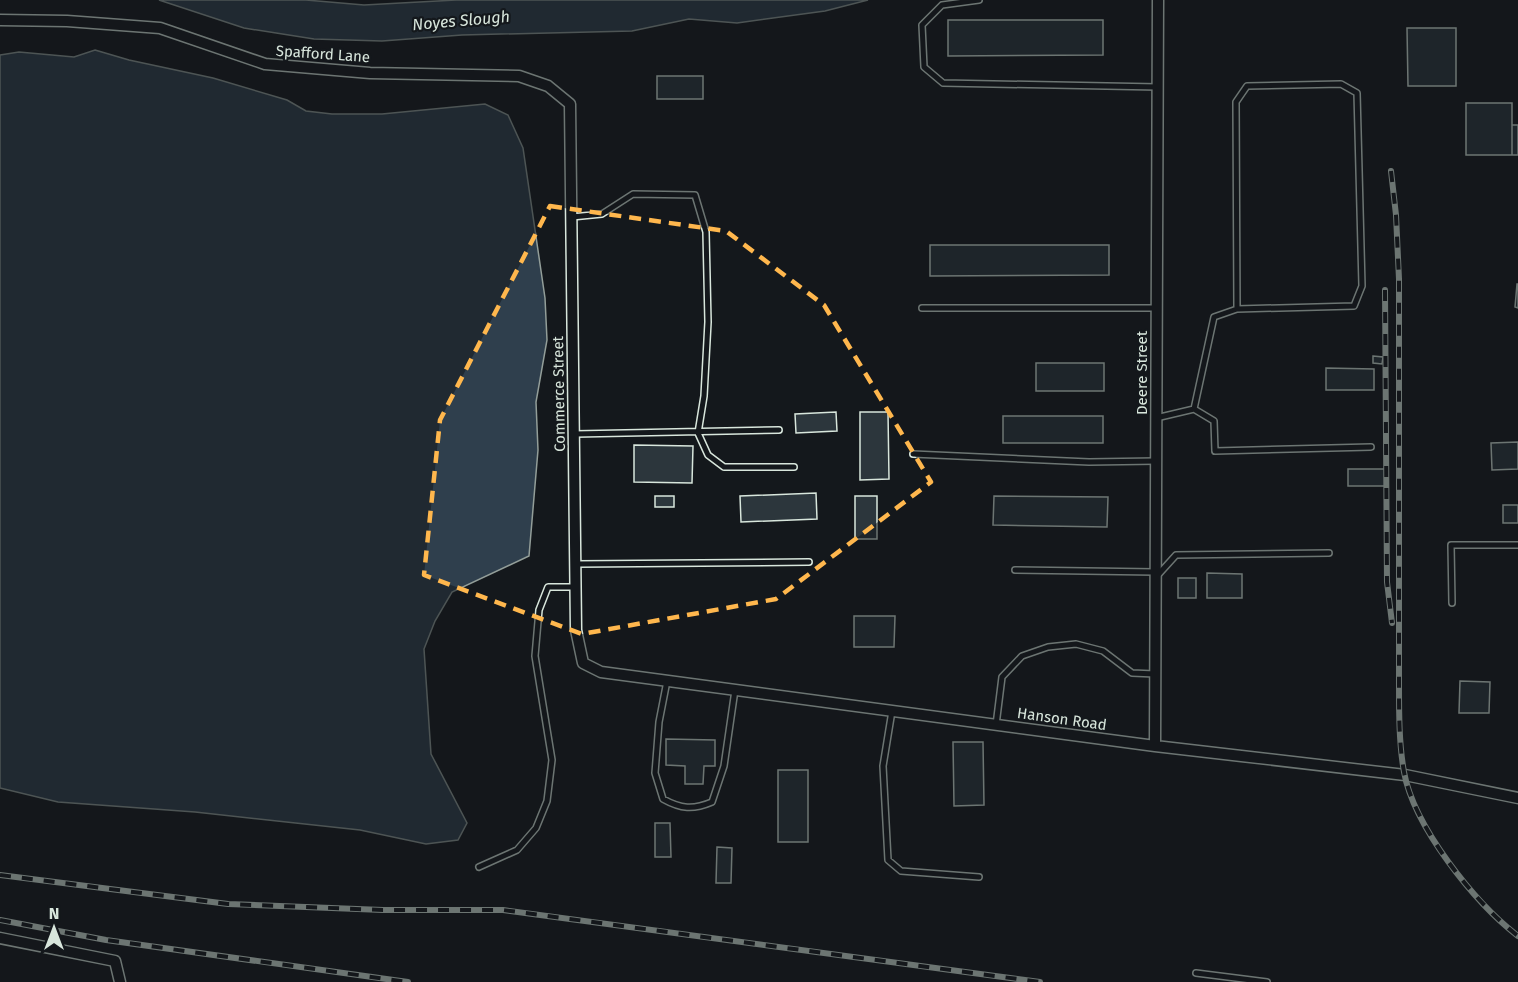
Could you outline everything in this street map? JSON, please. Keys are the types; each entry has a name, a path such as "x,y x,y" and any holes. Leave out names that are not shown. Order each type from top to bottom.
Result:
{"street":[{"name":"Deere Street","path":"1155,746 1158,0"},
{"name":"Spafford Lane","path":"0,20 67,21 160,28 265,64 370,73 519,76 548,86 570,104"},
{"name":"Commerce Street","path":"570,104 576,630 583,663 601,672"},
{"name":"Hanson Road","path":"601,672 1155,746 1405,775 1518,798"},
{"path":"0,938 115,962 120,982"}],"lane":[{"path":"979,0 942,5 922,25 924,67 943,83 1158,87"},
{"path":"1194,409 1214,317 1237,309 1354,306 1362,286 1357,93 1341,84 1247,86 1236,102 1237,309"},
{"path":"572,217 602,214 633,194 695,195 706,232 708,322 704,396 698,433 708,455 724,467 794,467"},
{"path":"922,308 1157,308"},
{"path":"1156,418 1194,409 1214,420 1215,451 1371,447"},
{"path":"575,435 779,430"},
{"path":"913,454 1089,462 1156,461"},
{"path":"1452,603 1450,545 1518,545"},
{"path":"1014,570 1155,575 1176,555 1329,553"},
{"path":"577,564 809,562"},
{"path":"479,867 517,850 536,828 547,801 552,760 535,656 539,610 548,587 576,587"},
{"path":"996,725 1002,677 1022,656 1048,647 1076,644 1103,651 1132,674 1155,674"},
{"path":"667,681 659,722 655,773 663,799 680,808 698,808 712,802 724,766 735,690"},
{"path":"892,711 883,766 888,860 901,871 979,877"},
{"path":"1196,973 1267,982"}],"highlighted area":[{"path":"550,206 726,231 824,305 931,482 776,599 582,634 424,575 440,420"}],"water":[{"name":"Noyes Slough","path":"159,0 306,0 364,5 456,0 868,0 825,11 737,23 689,19 632,31 462,35 382,41 314,39 244,28"},
{"path":"95,50 129,60 213,78 287,100 306,111 332,114 382,114 485,104 508,115 523,148 545,298 547,340 536,402 538,450 529,556 452,592 435,621 424,649 431,754 467,823 458,840 426,844 360,830 195,812 58,802 0,788 0,55 19,52 74,57"}],"building":[{"path":"948,20 1103,20 1103,55 948,56"},
{"path":"1407,28 1456,28 1456,86 1408,86"},
{"path":"657,76 703,76 703,99 657,99"},
{"path":"1466,103 1512,103 1512,155 1466,155"},
{"path":"1512,125 1518,125 1518,155 1512,155"},
{"path":"930,245 1109,245 1109,275 930,276"},
{"path":"1518,284 1518,308 1515,307"},
{"path":"1373,356 1383,357 1382,364 1373,363"},
{"path":"1036,363 1104,363 1104,391 1036,391"},
{"path":"1326,368 1374,369 1374,390 1326,390"},
{"path":"836,412 837,431 796,433 795,414"},
{"path":"860,412 888,412 889,479 860,480"},
{"path":"1003,416 1103,416 1103,443 1003,443"},
{"path":"1518,442 1518,469 1492,470 1491,443"},
{"path":"634,445 693,446 692,483 634,482"},
{"path":"1348,469 1385,469 1385,486 1348,486"},
{"path":"816,493 817,519 741,522 740,496"},
{"path":"655,496 674,496 674,507 655,507"},
{"path":"855,496 877,496 877,539 855,539"},
{"path":"994,496 1108,497 1107,527 993,525"},
{"path":"1503,505 1518,505 1518,523 1503,523"},
{"path":"1207,573 1242,574 1242,598 1207,598"},
{"path":"1178,578 1196,578 1196,598 1178,598"},
{"path":"854,616 895,616 894,647 854,647"},
{"path":"1460,681 1490,682 1489,713 1459,713"},
{"path":"666,739 715,740 715,766 704,766 703,784 685,784 685,766 666,765"},
{"path":"953,742 983,742 984,805 954,806"},
{"path":"778,770 808,770 808,842 778,842"},
{"path":"655,823 670,823 671,857 655,857"},
{"path":"717,847 732,848 731,883 716,883"}],"railway":[{"path":"1391,171 1399,279 1399,707 1404,772 1410,793 1433,839 1483,904 1518,936"},
{"path":"1385,290 1387,582 1392,623"},
{"path":"0,875 228,904 383,910 503,910 1040,982"},
{"path":"0,920 106,940 408,982"}]}
